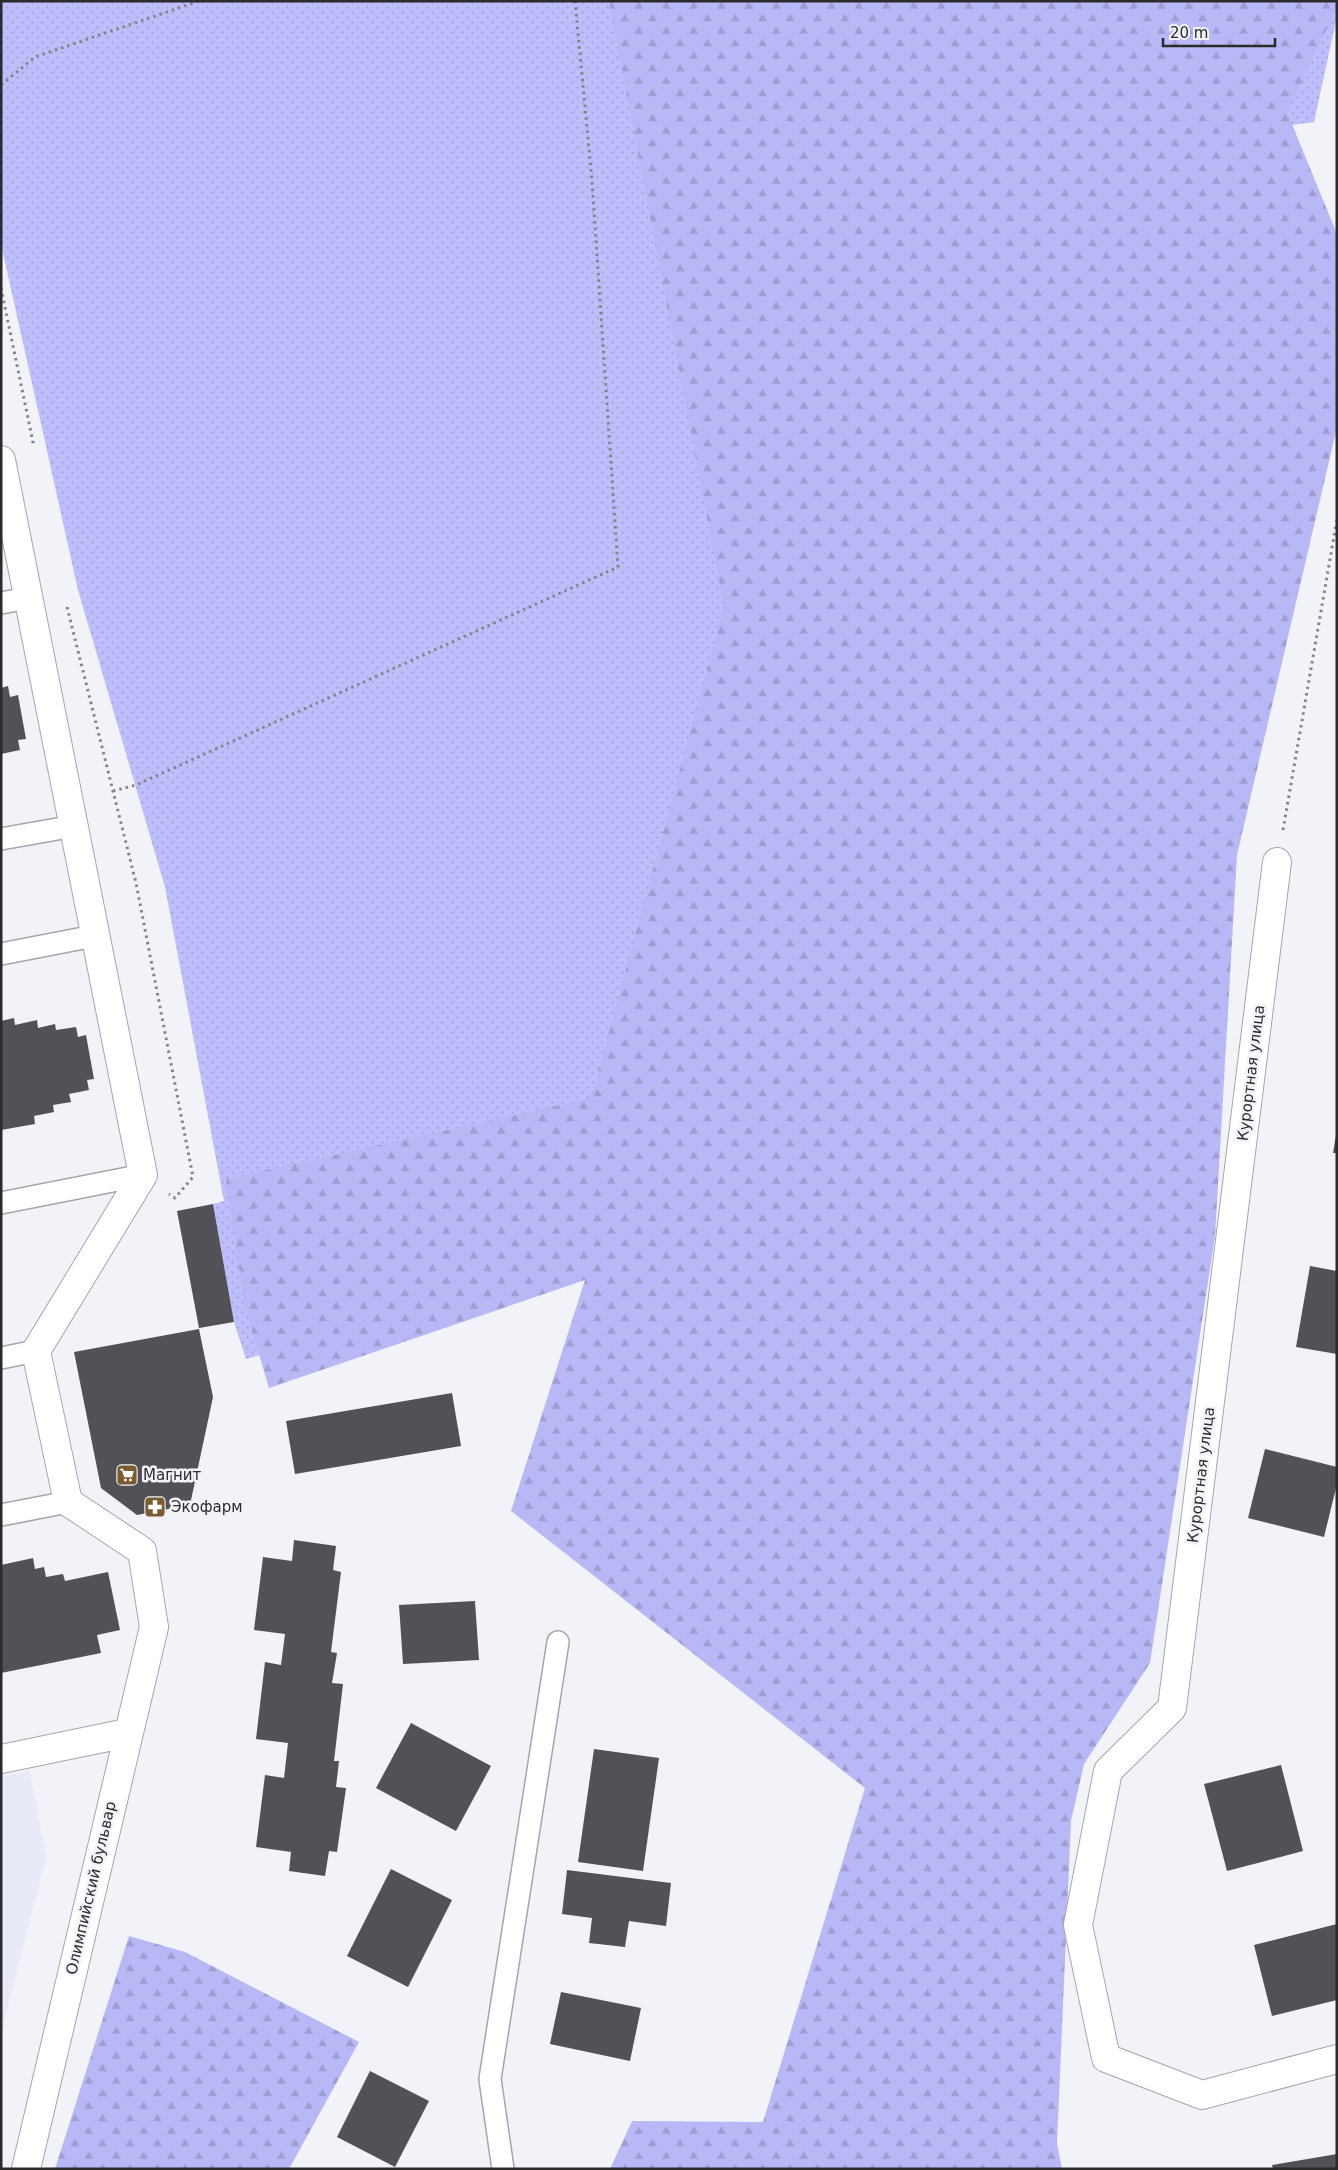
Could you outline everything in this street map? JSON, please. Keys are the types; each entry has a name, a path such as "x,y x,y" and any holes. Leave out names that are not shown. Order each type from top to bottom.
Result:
{"street":[{"path":"3,477 29,598 94,936 143,1175 36,1351 68,1502"},
{"name":"Курортная улица","path":"1277,862 1172,1708 1108,1771 1078,1925 1106,2058 1202,2095 1337,2060"},
{"name":"Олимпийский бульвар","path":"26,2169 127,1733 154,1627 142,1551 68,1502"},
{"path":"1,1758 127,1733"}],"lane":[{"path":"1,603 29,598"},
{"path":"1,840 74,826"},
{"path":"1,954 94,936"},
{"path":"1,1203 143,1175"},
{"path":"1,1358 36,1351"},
{"path":"1,1515 68,1502"},
{"path":"503,2169 490,2079 558,1642"}],"path":[{"path":"1,85 35,56 199,1"},
{"path":"113,791 145,781 618,567 592,181 576,1"},
{"path":"1,288 34,450"},
{"path":"1277,862 1337,519"},
{"path":"66,602 136,883 193,1177 175,1198"}],"shaded area":[{"path":"1,1 1337,1 1337,16 1314,122 1292,125 967,1159 246,1359 234,1322 213,1204 224,1201 165,887 78,590 1,244"},
{"path":"30,1770 46,1858 1,2034 1,1777"}],"green space":[{"path":"609,1 1337,1 1337,7 1287,112 1337,234 1337,427 1237,855 1215,1236 1150,1663 1084,1764 1071,1821 1057,2143 1062,2169 610,2169 632,2121 763,2122 865,1788 511,1511 585,1280 269,1388 245,1307 226,1179 591,1098 724,607"},
{"path":"129,1936 185,1952 359,2042 289,2169 55,2169"}],"building":[{"path":"8,686 10,697 18,695 26,739 18,740 20,750 1,754 1,688"},
{"path":"14,1018 15,1025 37,1020 38,1028 55,1024 56,1030 76,1027 78,1037 86,1035 94,1079 87,1080 89,1090 69,1094 71,1102 53,1105 54,1112 34,1116 35,1124 1,1130 1,1021"},
{"path":"1336,1135 1337,1153 1333,1153"},
{"path":"213,1204 234,1322 199,1328 177,1211"},
{"path":"1310,1266 1337,1271 1337,1354 1296,1347"},
{"path":"199,1329 213,1397 190,1505 137,1515 101,1488 74,1352"},
{"path":"452,1393 461,1446 295,1474 286,1421"},
{"path":"1265,1449 1337,1467 1337,1484 1324,1537 1248,1518"},
{"path":"294,1540 336,1546 333,1570 341,1572 331,1652 337,1653 332,1683 343,1684 334,1761 339,1761 336,1787 346,1788 337,1852 329,1851 325,1876 289,1871 291,1852 256,1847 265,1775 284,1778 288,1743 256,1739 265,1662 281,1665 285,1634 254,1630 263,1557 292,1561"},
{"path":"33,1558 35,1569 44,1567 46,1577 63,1574 65,1581 108,1572 120,1630 97,1635 101,1653 1,1673 1,1565"},
{"path":"475,1601 479,1660 403,1664 399,1605"},
{"path":"411,1723 491,1766 456,1831 376,1788"},
{"path":"594,1749 659,1758 643,1871 578,1862"},
{"path":"1281,1765 1303,1851 1227,1871 1204,1784"},
{"path":"391,1869 452,1900 408,1987 347,1956"},
{"path":"567,1870 671,1883 666,1926 629,1921 625,1947 589,1943 592,1918 562,1914"},
{"path":"1337,1924 1337,2000 1272,2016 1254,1945"},
{"path":"561,1992 641,2008 630,2061 550,2044"},
{"path":"370,2071 429,2101 395,2167 337,2137"},
{"path":"1337,2154 1337,2169 1273,2169 1272,2165"}],"place":[{"name":"Магнит","path":"127,1475"},
{"name":"Экофарм","path":"155,1507"}]}
